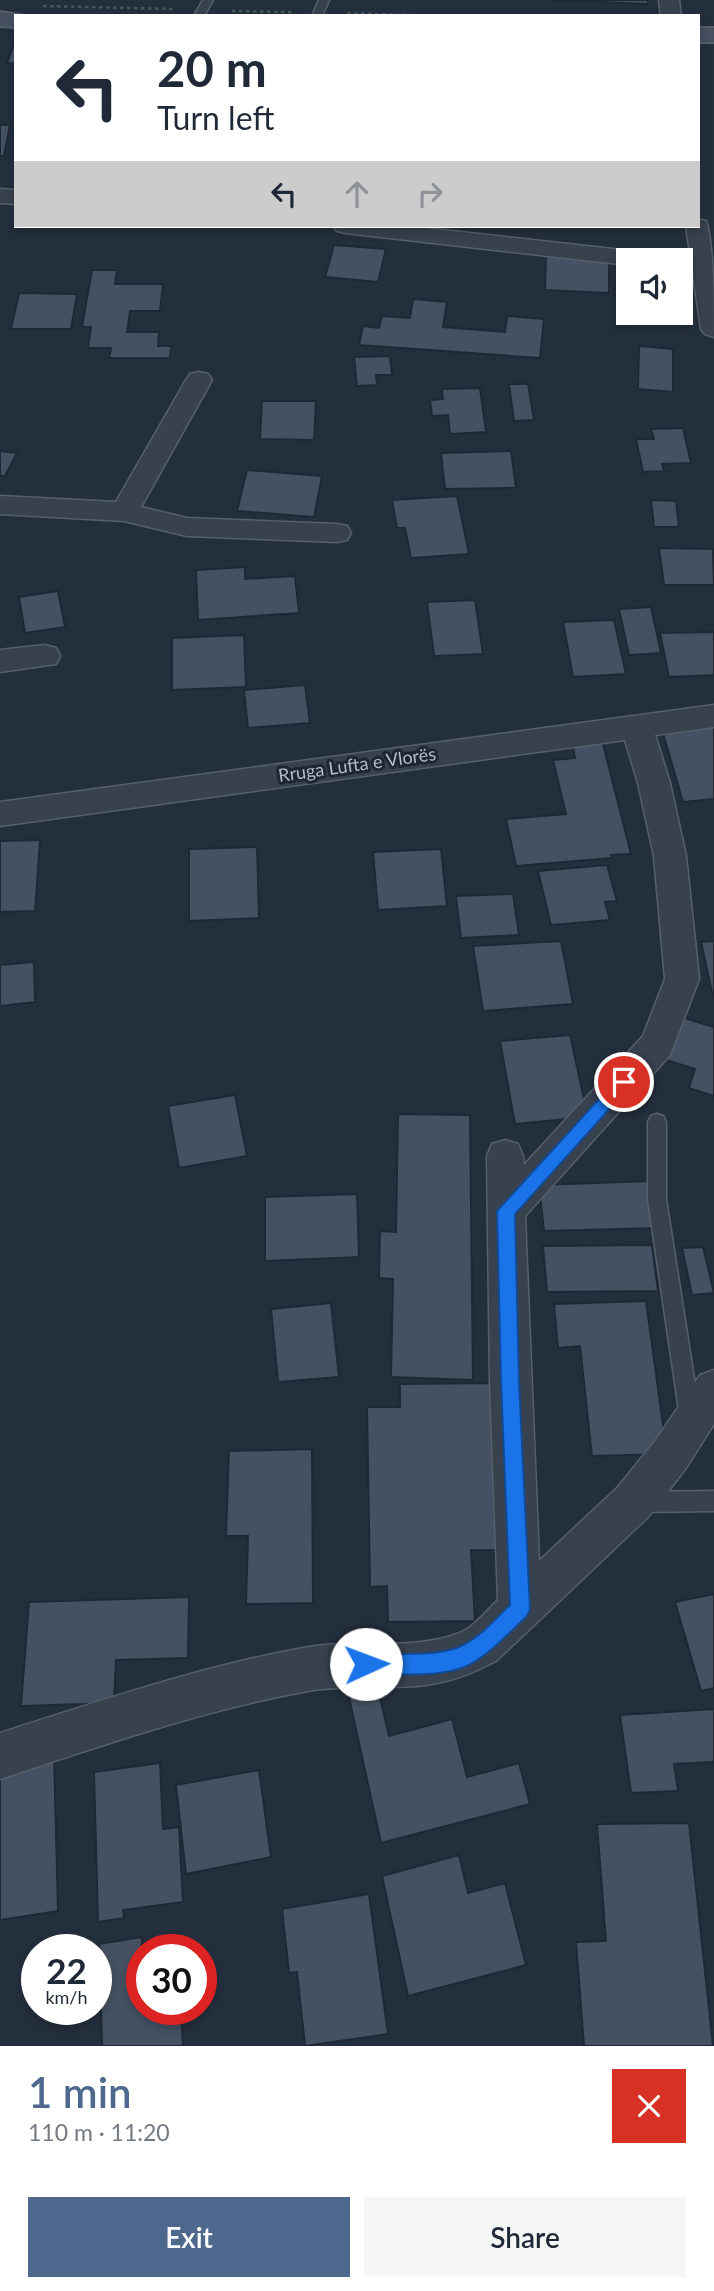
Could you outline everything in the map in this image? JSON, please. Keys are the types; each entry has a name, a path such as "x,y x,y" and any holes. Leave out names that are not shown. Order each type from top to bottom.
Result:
{"street":[{"path":"363,228 616,256"},
{"path":"698,228 700,266 714,329"},
{"path":"124,512 199,380"},
{"path":"0,505 124,512 187,527 337,533"},
{"path":"0,661 45,656"},
{"name":"Rruga Lufta e Vlorës","path":"0,814 714,716"},
{"path":"506,1211 658,1045 682,979 670,856 654,783 637,728"},
{"path":"505,1156 510,1382 520,1609"},
{"path":"0,1756 153,1708 310,1669 435,1662 461,1658 481,1646 633,1502 671,1454 702,1406"}],"lane":[{"path":"657,1122 657,1199 702,1406"},
{"path":"633,1502 714,1502"}],"building":[{"path":"553,0 648,0 648,4"},
{"path":"14,44 14,64 7,63"},
{"path":"0,125 10,125 4,156 0,156"},
{"path":"334,245 386,249 378,282 325,277"},
{"path":"546,256 609,260 609,293 545,290"},
{"path":"92,270 117,270 115,284 163,284 160,311 130,311 127,332 159,332 158,346 171,346 170,358 109,358 111,348 88,348 91,327 82,327"},
{"path":"19,293 77,294 71,329 11,329"},
{"path":"413,299 447,302 443,327 505,332 507,316 544,319 540,358 359,345 363,326 379,328 382,316 410,318"},
{"path":"639,346 673,349 673,392 638,389"},
{"path":"390,356 392,375 376,375 377,385 357,386 354,357"},
{"path":"509,384 528,384 534,420 514,421"},
{"path":"480,388 486,432 450,434 448,415 432,416 430,400 443,399 442,389"},
{"path":"262,401 316,401 314,440 260,439"},
{"path":"683,428 691,463 662,464 664,471 643,472 636,439 654,439 651,429"},
{"path":"0,451 17,453 5,476 0,476"},
{"path":"511,451 516,488 445,489 441,453"},
{"path":"247,470 322,476 314,517 237,511"},
{"path":"457,496 469,554 411,558 405,528 397,528 392,500"},
{"path":"651,500 676,501 679,527 654,527"},
{"path":"659,548 713,549 714,585 664,585"},
{"path":"245,567 245,579 295,576 299,613 198,620 196,570"},
{"path":"58,591 65,627 25,633 19,597"},
{"path":"475,600 483,654 434,656 427,602"},
{"path":"651,607 661,653 629,655 619,609"},
{"path":"614,620 626,674 573,677 563,622"},
{"path":"714,632 714,675 669,677 660,633"},
{"path":"244,635 246,687 172,690 172,638"},
{"path":"305,685 310,723 248,728 244,690"},
{"path":"714,725 714,799 683,802 662,730"},
{"path":"602,740 631,854 516,866 506,819 566,814 553,760 575,758 572,742"},
{"path":"40,840 35,911 0,912 0,841"},
{"path":"257,847 259,918 189,921 189,849"},
{"path":"441,849 447,906 378,910 373,852"},
{"path":"607,865 617,901 605,902 610,920 551,925 538,871"},
{"path":"513,894 519,935 461,938 456,896"},
{"path":"561,941 573,1004 483,1011 473,946"},
{"path":"714,941 714,997 713,997 701,942"},
{"path":"34,962 35,1002 0,1006 0,965"},
{"path":"681,1017 714,1027 714,1096 689,1088 695,1069 666,1060"},
{"path":"570,1035 588,1117 515,1124 500,1041"},
{"path":"235,1095 247,1156 179,1168 168,1106"},
{"path":"398,1114 470,1115 473,1380 391,1377 393,1279 379,1278 380,1231 396,1232"},
{"path":"651,1181 658,1228 544,1231 539,1185"},
{"path":"357,1194 359,1257 265,1261 265,1197"},
{"path":"652,1245 658,1291 547,1292 543,1246"},
{"path":"703,1247 714,1293 692,1295 682,1248"},
{"path":"646,1301 667,1454 592,1456 580,1346 558,1348 554,1304"},
{"path":"331,1303 339,1377 278,1382 271,1309"},
{"path":"500,1383 503,1550 471,1550 475,1621 388,1622 387,1586 370,1587 367,1407 400,1407 400,1384"},
{"path":"312,1449 313,1603 246,1604 248,1536 226,1536 229,1451"},
{"path":"714,1594 714,1688 701,1691 675,1602"},
{"path":"189,1597 188,1658 116,1660 114,1703 21,1706 29,1602"},
{"path":"375,1676 389,1736 452,1719 467,1777 519,1763 530,1804 381,1843 346,1684"},
{"path":"714,1709 714,1762 674,1764 678,1791 631,1793 620,1715"},
{"path":"54,1754 58,1911 0,1920 0,1761"},
{"path":"160,1763 163,1829 179,1827 183,1902 123,1910 124,1918 98,1922 94,1772"},
{"path":"259,1770 271,1857 186,1874 176,1785"},
{"path":"689,1823 713,2046 584,2046 576,1942 606,1941 597,1824"},
{"path":"459,1855 468,1893 505,1883 526,1965 408,1996 382,1876"},
{"path":"369,1894 388,2034 305,2046 297,1972 289,1973 282,1909"},
{"path":"126,1940 126,2025 182,2025 183,2046 102,2046 101,2025 112,2025 112,1942"}],"route":[{"path":"366,1664 435,1662 461,1658 481,1646 520,1609 506,1211 624,1082"}]}
